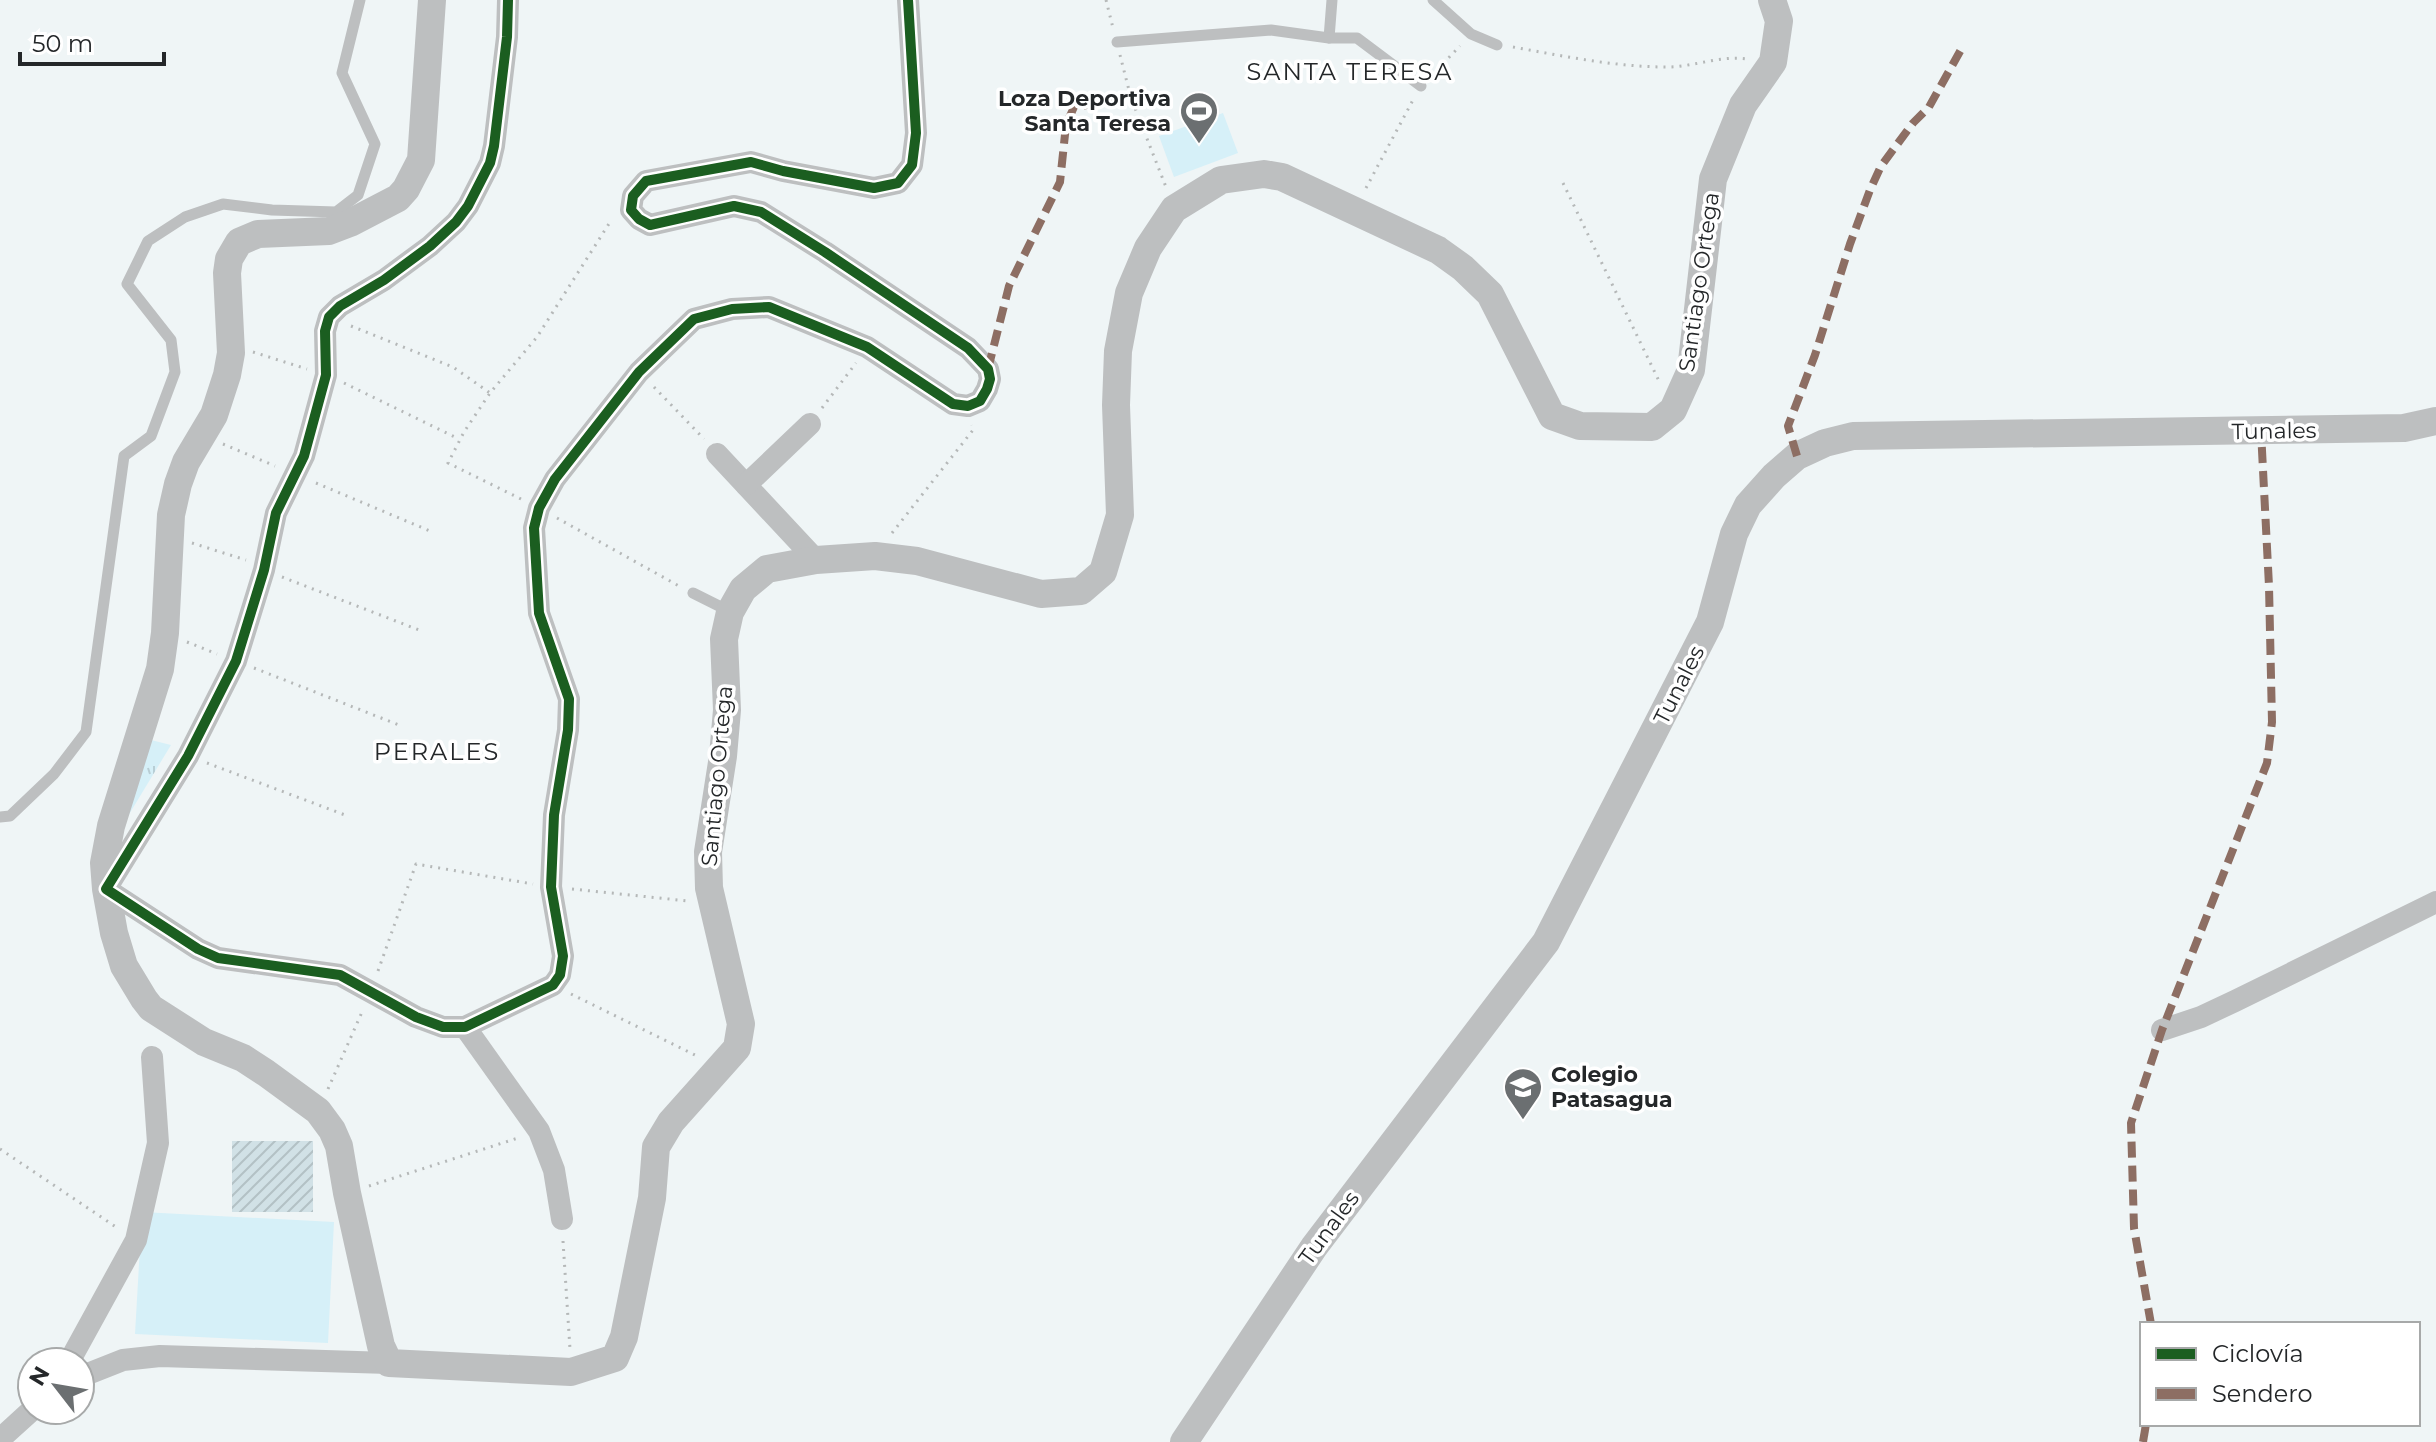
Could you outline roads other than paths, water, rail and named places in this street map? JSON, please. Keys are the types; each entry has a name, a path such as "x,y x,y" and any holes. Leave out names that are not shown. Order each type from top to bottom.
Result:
{"street":[{"path":"96,1371 123,1360 160,1356 389,1363 381,1346 339,1146 332,1130 318,1111 243,1058 204,1042 151,1008 124,966 114,933 104,863 111,826 160,669 165,633 171,515 178,484 214,415 227,375 230,345 229,259 239,242 258,234 329,231 398,198 406,189 421,160 432,0"},
{"path":"106,889 188,756 236,661 264,570 276,513 304,456 326,375 325,331 329,317 340,306 384,280 430,246 456,222 468,206 490,163 507,37 508,0"},
{"path":"106,889 198,949 218,958 340,975 443,1027 465,1027 553,985 560,975 563,956 551,887 554,815 568,730 569,699 539,613 534,528 539,508 555,479 639,372 694,319 732,309 769,307 867,347 953,404 968,406 980,401 990,379 988,369 968,348 761,212 734,206 650,225 631,210 633,196 646,181 751,162 874,188 898,183 912,165 916,133 908,0"},
{"name":"Santiago Ortega","path":"389,1363 571,1372 615,1358 624,1337 652,1198 656,1147 671,1122 737,1048 741,1024 709,888 708,852 727,710 724,639 730,612 743,589 767,569 816,560 875,556 917,561 1041,594 1081,591 1103,572 1120,515 1116,405 1118,351 1129,293 1148,248 1174,209 1221,180 1264,174 1282,177 1438,250 1463,268 1490,294 1552,416 1580,426 1652,427 1673,410 1691,370 1713,179 1743,105 1773,62 1779,21 1772,0"},
{"name":"Tunales","path":"1184,1442 1314,1247 1546,942 1710,622 1734,534 1748,505 1797,456 1825,443 1853,436 2404,428 2436,421"},
{"path":"746,485 810,424"},
{"path":"717,454 816,560"},
{"path":"2162,1030 2201,1017 2436,902"},
{"path":"465,1027 539,1131 554,1170 562,1219"},
{"path":"78,1346 136,1240 158,1143 152,1057"},
{"path":"0,1439 16,1424"}],"lane":[{"path":"0,817 10,816 54,774 86,732 124,456 151,436 175,372 171,340 127,284 148,241 185,217 223,204 272,210 336,212 358,195 375,144 342,73 360,0"},
{"path":"1329,38 1332,0"},
{"path":"1433,0 1471,34 1497,45"},
{"path":"1117,42 1271,30 1329,38 1357,38 1421,86"},
{"path":"693,593 730,612"}],"place":[{"name":"Loza Deportiva Santa Teresa","path":"1199,145"},
{"name":"Colegio Patasagua","path":"1523,1121"}],"district":[{"name":"SANTA TERESA","path":"1350,71"},
{"name":"PERALES","path":"437,751"}]}
